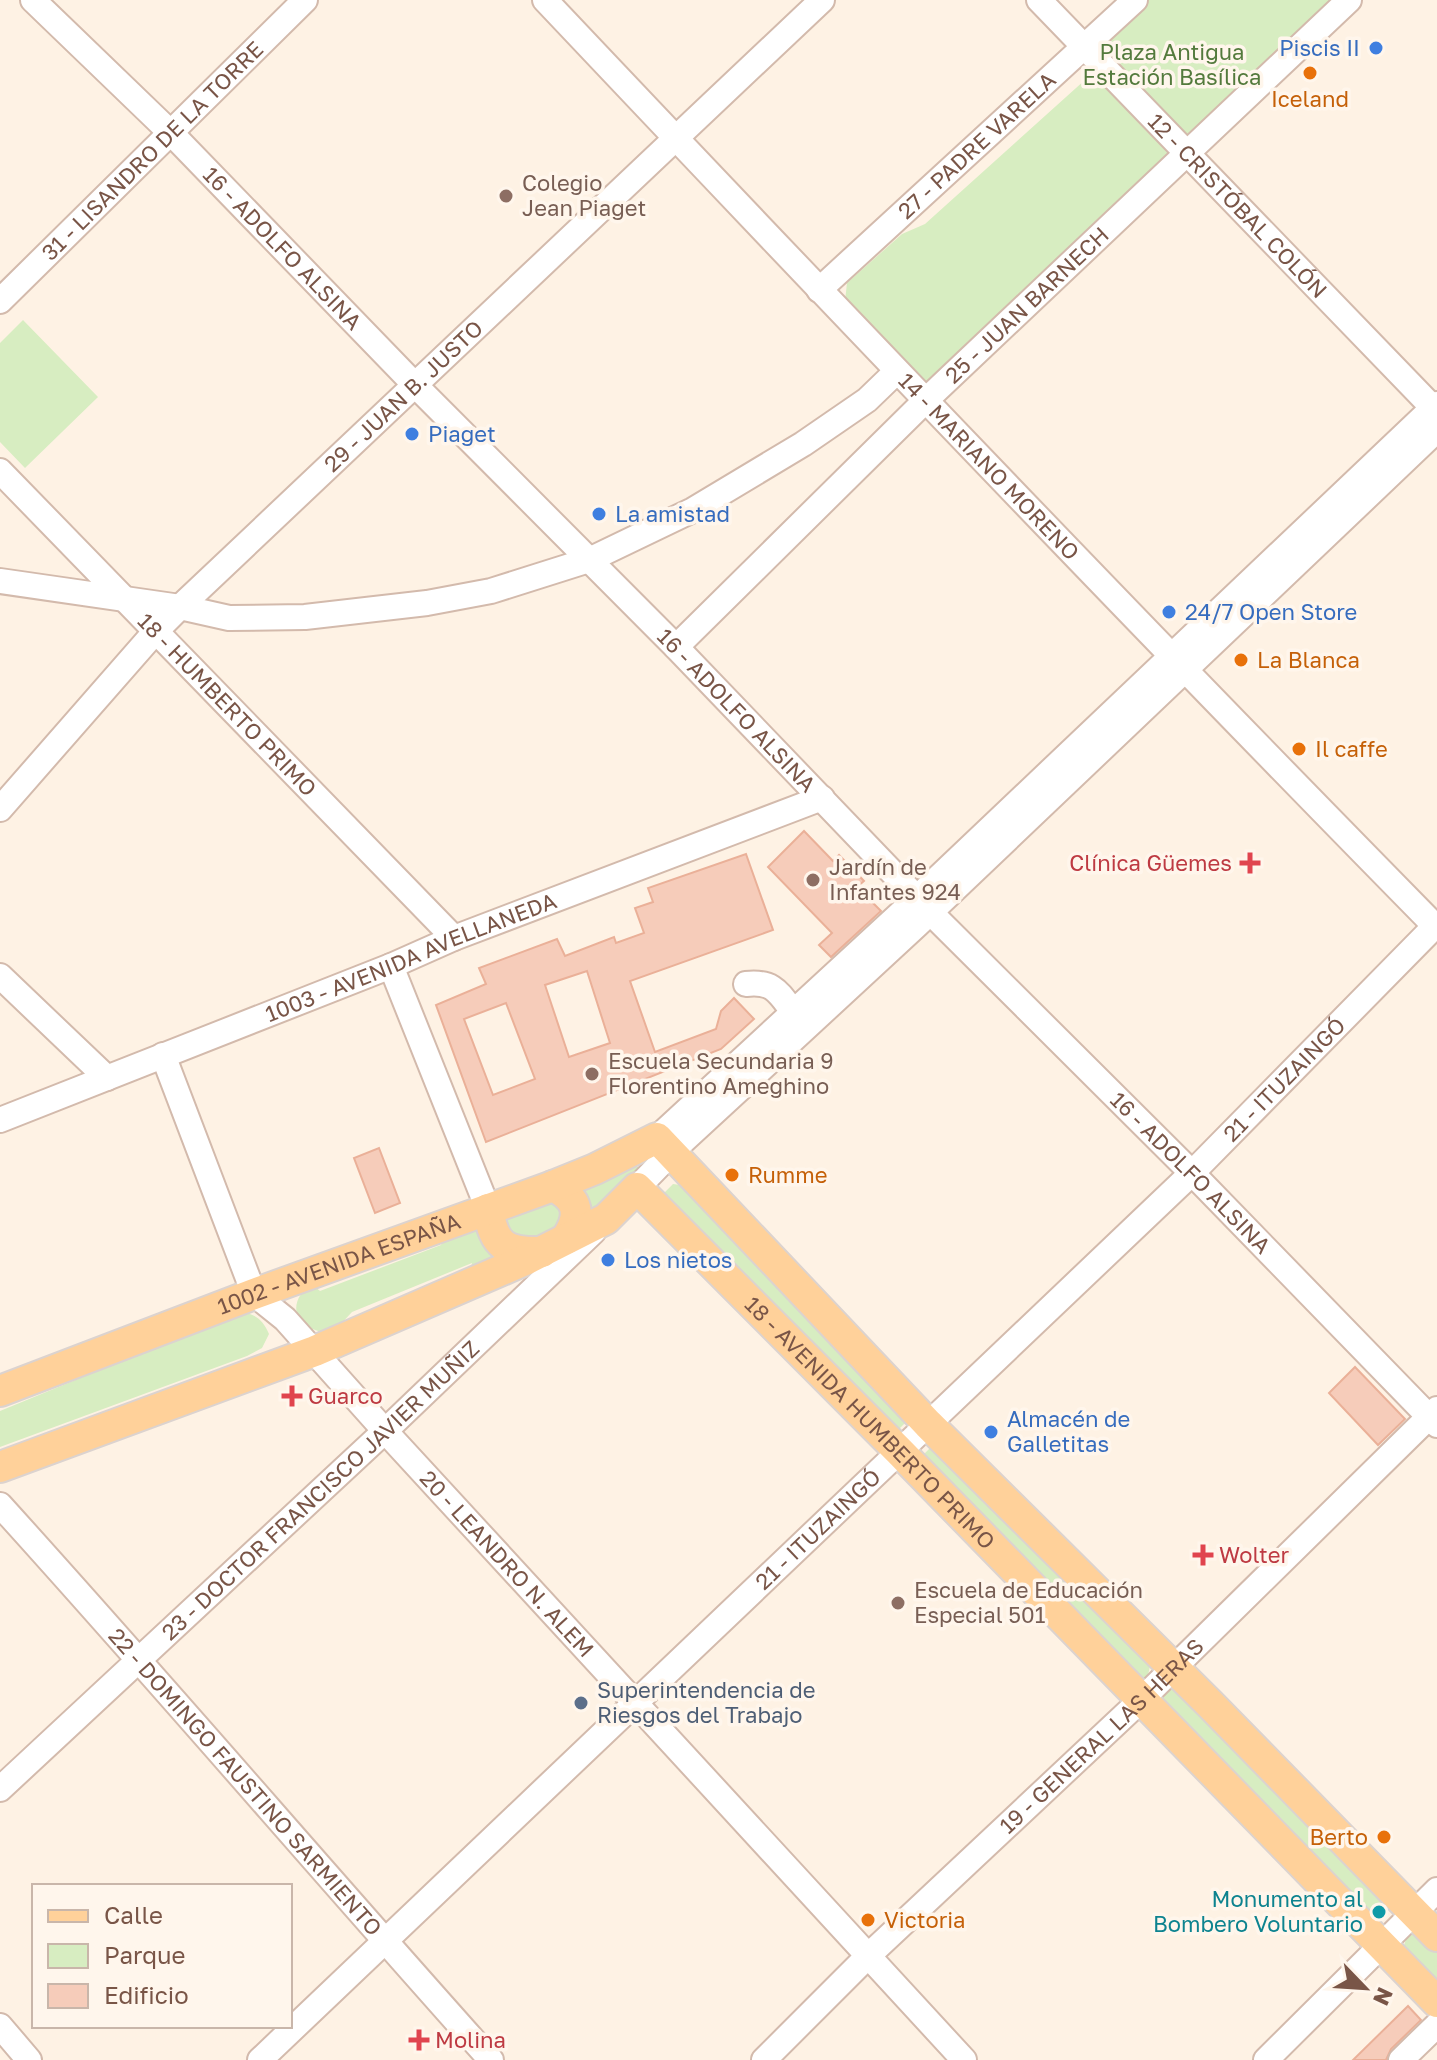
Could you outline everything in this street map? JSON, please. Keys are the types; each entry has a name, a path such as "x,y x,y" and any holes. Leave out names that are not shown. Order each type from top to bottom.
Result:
{"main road":[{"name":"1002 - AVENIDA ESPAÑA","path":"0,1391 254,1294 664,1146"},
{"name":"18 - AVENIDA HUMBERTO PRIMO","path":"664,1146 928,1424 1437,1936"},
{"path":"488,1209 495,1235 506,1249 518,1253 554,1245 575,1225 576,1208 567,1194 553,1186"},
{"name":"18 - AVENIDA HUMBERTO PRIMO","path":"637,1188 899,1451 1437,2002"},
{"name":"23 - DOCTOR FRANCISCO JAVIER MUÑIZ","path":"606,1219 637,1188"},
{"path":"0,1467 315,1351 606,1219"}],"street":[{"name":"16 - ADOLFO ALSINA","path":"33,0 172,134 415,385 676,647 924,905 1434,1417"},
{"name":"31 - LISANDRO DE LA TORRE","path":"0,301 305,0"},
{"name":"14 - MARIANO MORENO","path":"545,0 924,402 1436,926"},
{"name":"29 - JUAN B. JUSTO","path":"0,809 180,607 822,0"},
{"name":"12 - CRISTÓBAL COLÓN","path":"1039,0 1436,414"},
{"name":"27 - PADRE VARELA","path":"819,290 1135,0"},
{"name":"25 - JUAN BARNECH","path":"676,647 924,402 1349,0"},
{"path":"0,581 180,607 229,618 305,617 427,603 491,591 589,560 693,510 803,444 867,400 896,372"},
{"path":"664,1146 924,905 1436,414"},
{"name":"18 - HUMBERTO PRIMO","path":"0,471 454,938"},
{"name":"1003 - AVENIDA AVELLANEDA","path":"0,1120 391,966 454,938 822,798"},
{"path":"637,1188 664,1146 794,1013 924,905"},
{"name":"21 - ITUZAINGÓ","path":"260,2060 1192,1173 1436,926"},
{"path":"391,966 488,1209"},
{"path":"0,976 107,1078"},
{"path":"746,984 761,982 770,985 794,1013"},
{"path":"163,1055 254,1294"},
{"name":"23 - DOCTOR FRANCISCO JAVIER MUÑIZ","path":"0,1789 385,1431 606,1219"},
{"name":"20 - LEANDRO N. ALEM","path":"254,1294 285,1319 315,1351 964,2060"},
{"name":"19 - GENERAL LAS HERAS","path":"764,2060 868,1956 1141,1700 1434,1417"},
{"name":"22 - DOMINGO FAUSTINO SARMIENTO","path":"0,1505 141,1660 491,2060"},
{"path":"1266,2060 1437,1890"},
{"path":"1401,2060 1437,2025"},
{"path":"0,2026 29,2060"}],"green space":[{"name":"Plaza Antigua Estación Basílica","path":"1146,0 1333,0 931,380 920,383 845,301 847,283 902,234 925,224 1086,79 1098,46"},
{"path":"23,320 98,397 25,468 0,442 0,343"},
{"path":"634,1167 641,1170 584,1218 573,1187"},
{"path":"673,1184 680,1185 902,1408 906,1422 896,1432 663,1194"},
{"path":"553,1193 564,1217 541,1239 507,1237 502,1212"},
{"path":"475,1220 511,1259 469,1276 472,1263 352,1312 339,1326 325,1333 309,1328 300,1320 297,1303 302,1292 312,1284 320,1291 441,1245 448,1228"},
{"path":"241,1312 255,1316 267,1329 269,1334 262,1348 0,1447 0,1411"},
{"path":"932,1446 1151,1662 1148,1675 1142,1680 922,1456"},
{"path":"1171,1688 1178,1689 1390,1904 1386,1918 1373,1922 1161,1698"},
{"path":"1413,1934 1420,1935 1437,1952 1437,1989 1402,1952 1406,1939"}],"building":[{"path":"804,831 833,861 839,855 864,881 857,887 881,911 831,957 819,945 832,933 768,867"},
{"path":"746,854 773,930 630,981 655,1052 716,1029 721,1011 734,998 754,1019 721,1049 486,1142 436,1005 486,984 479,968 557,939 565,956 614,937 616,943 644,933 635,908 653,902 648,888","holes":["587,971 610,1043 569,1057 545,985","506,1003 535,1079 493,1095 464,1019"]},
{"path":"379,1148 400,1203 375,1213 354,1158"},
{"path":"1355,1367 1405,1419 1378,1445 1329,1393"},
{"path":"1408,2006 1421,2020 1391,2049 1386,2060 1353,2060"}],"place":[{"name":"Piscis II","path":"1376,48"},
{"name":"Iceland","path":"1310,73"},
{"name":"Colegio Jean Piaget","path":"506,196"},
{"name":"Piaget","path":"412,434"},
{"name":"La amistad","path":"599,514"},
{"name":"24/7 Open Store","path":"1169,612"},
{"name":"La Blanca","path":"1241,660"},
{"name":"Il caffe","path":"1299,749"},
{"name":"Clínica Güemes","path":"1250,863"},
{"name":"Jardín de Infantes 924","path":"813,880"},
{"name":"Escuela Secundaria 9 Florentino Ameghino","path":"592,1074"},
{"name":"Rumme","path":"732,1175"},
{"name":"Los nietos","path":"608,1260"},
{"name":"Guarco","path":"292,1396"},
{"name":"Almacén de Galletitas","path":"991,1432"},
{"name":"Wolter","path":"1203,1555"},
{"name":"Escuela de Educación Especial 501","path":"898,1603"},
{"name":"Superintendencia de Riesgos del Trabajo","path":"581,1703"},
{"name":"Berto","path":"1384,1837"},
{"name":"Monumento al Bombero Voluntario","path":"1379,1912"},
{"name":"Victoria","path":"868,1920"},
{"name":"Molina","path":"419,2040"}]}
